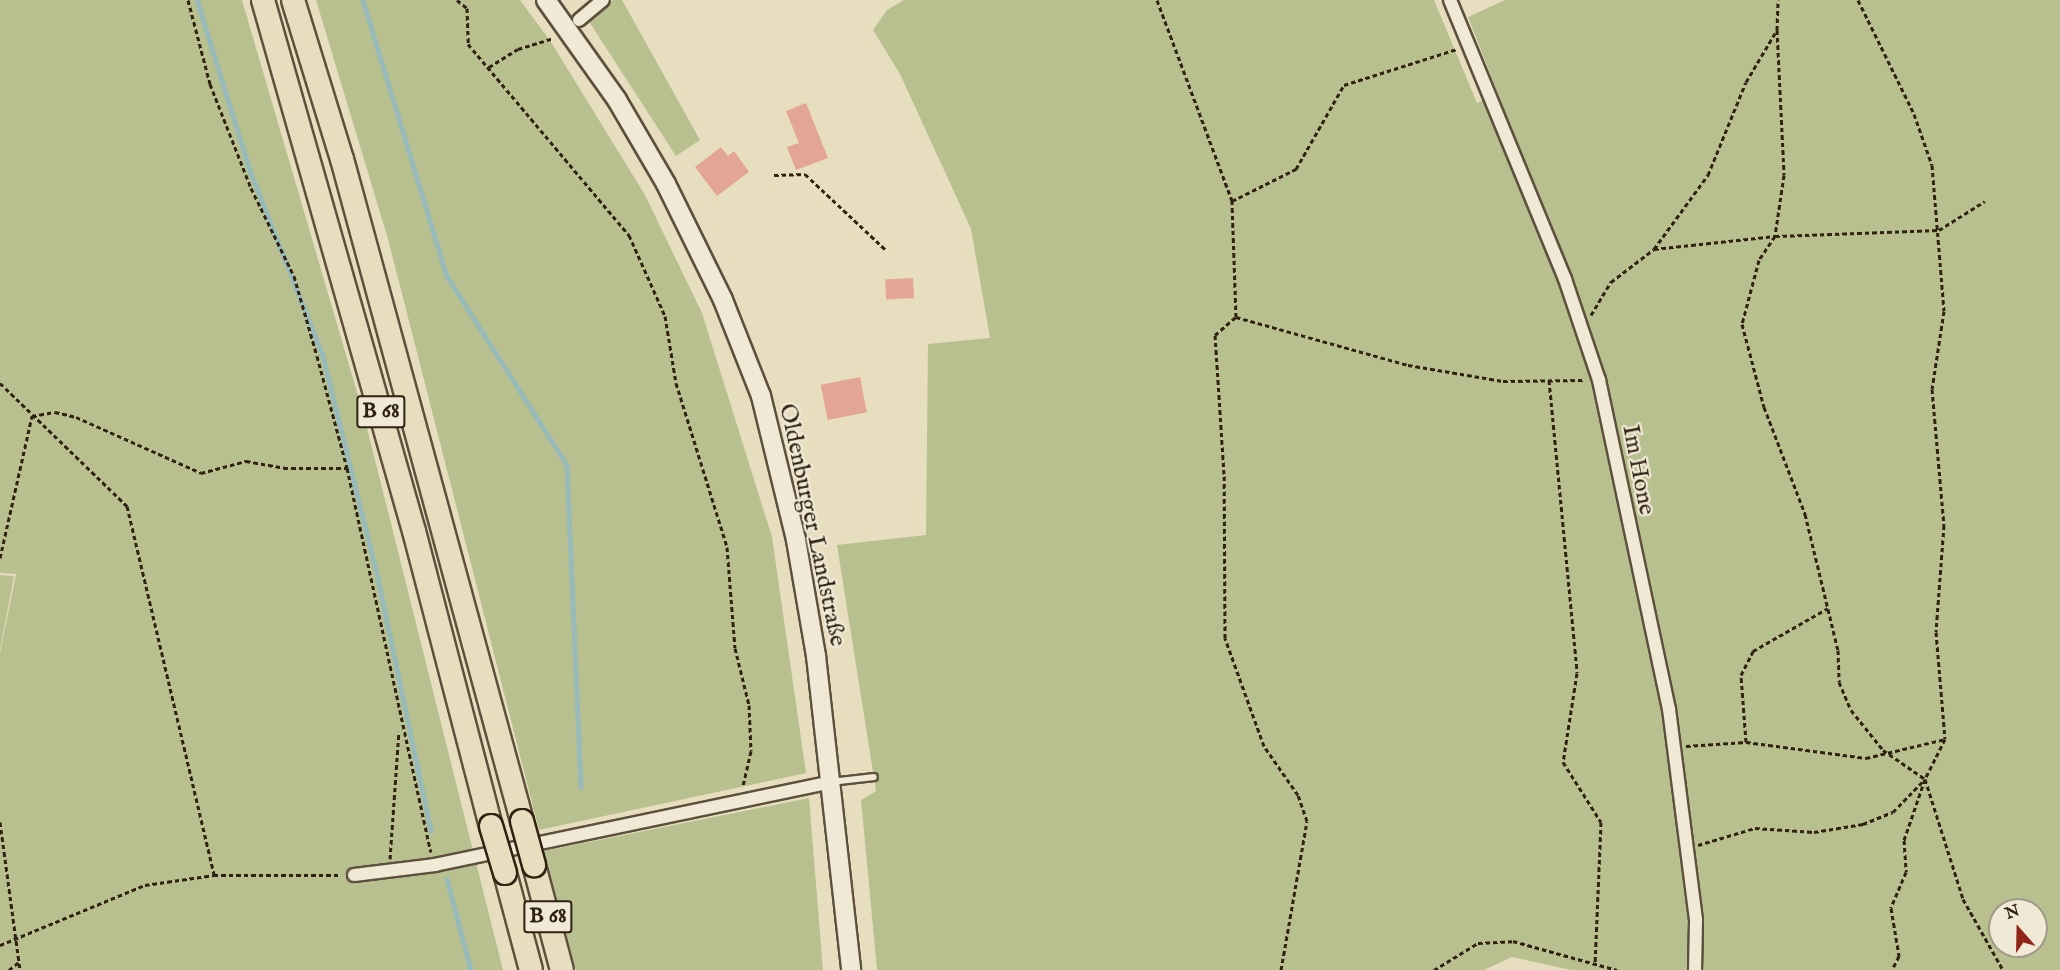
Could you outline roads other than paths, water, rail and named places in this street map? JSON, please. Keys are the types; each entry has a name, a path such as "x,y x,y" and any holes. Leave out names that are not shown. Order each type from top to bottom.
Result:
{"highway":[{"name":"B 68","path":"263,0 414,531 531,970"},
{"name":"B 68","path":"293,0 342,159 562,970"}],"street":[{"name":"Oldenburger Landstraße","path":"546,0 666,184 744,348 796,540 831,782 850,970"},
{"path":"567,33 603,0"},
{"name":"Im Hone","path":"1450,0 1582,329 1599,380 1675,747 1689,850 1695,970"},
{"path":"354,875 389,874 741,797 831,782"}],"lane":[{"path":"831,782 874,777"}],"waterway":[{"path":"197,0 251,173 323,356 378,579 431,830"},
{"path":"363,0 447,276 567,465 581,787"},
{"path":"447,879 471,970"}]}
